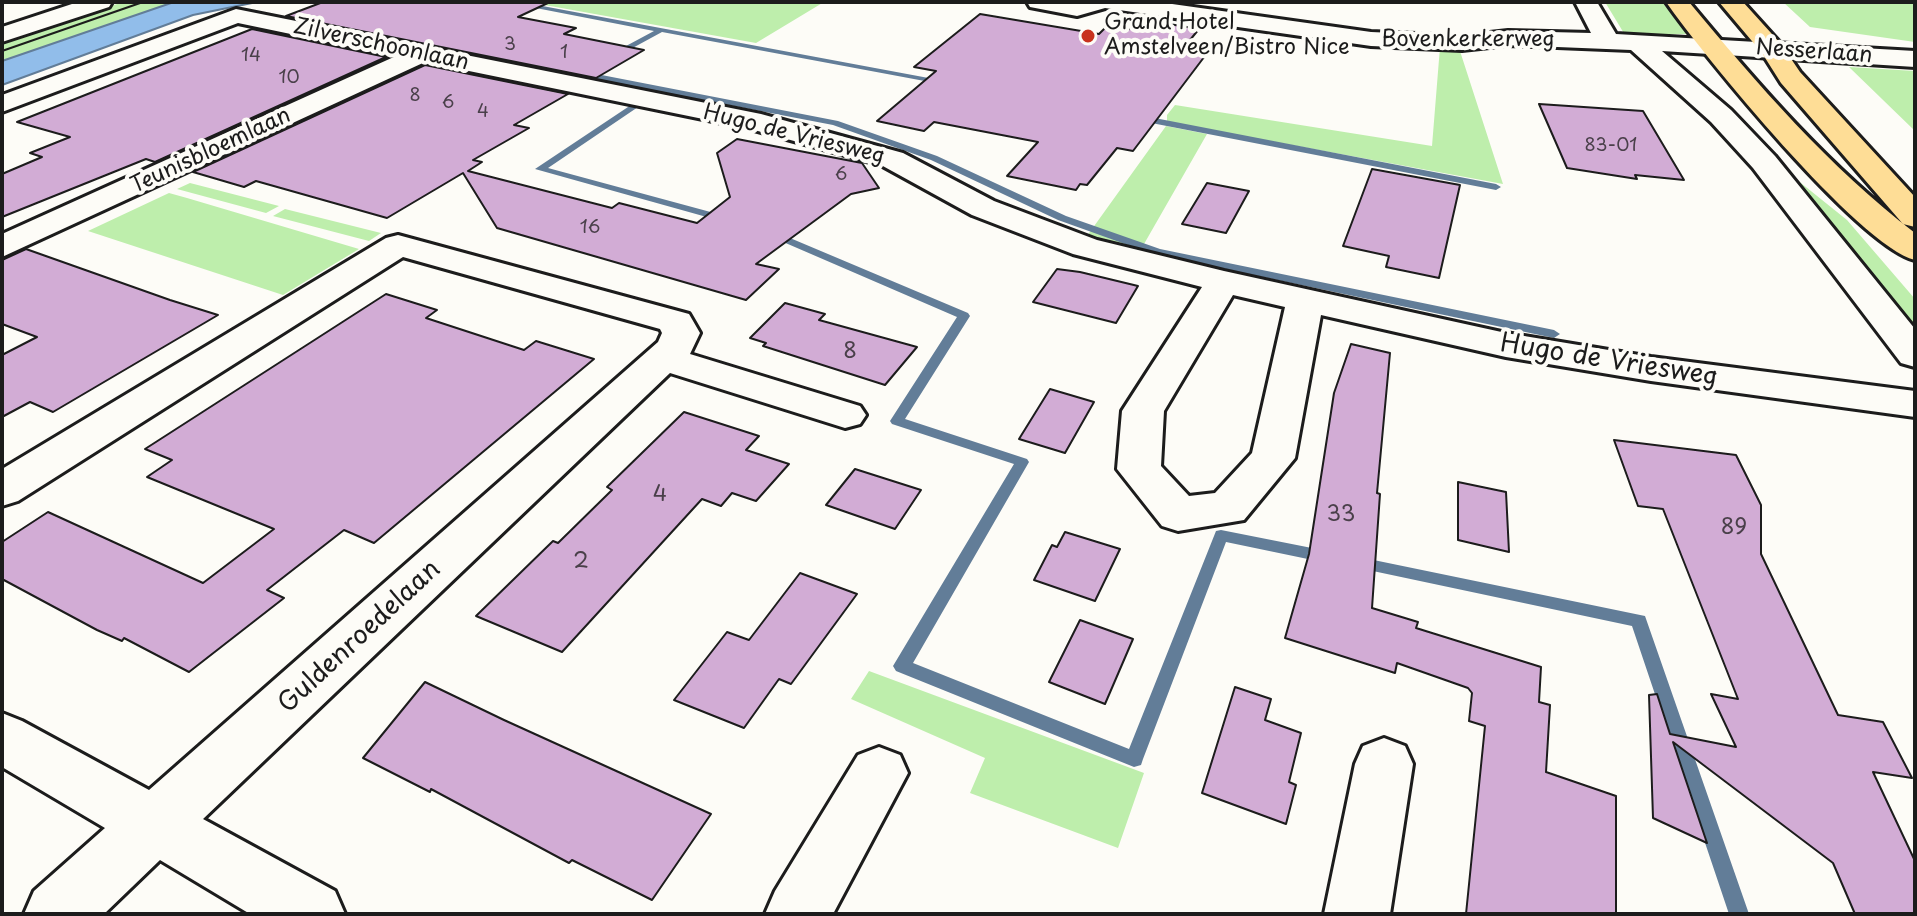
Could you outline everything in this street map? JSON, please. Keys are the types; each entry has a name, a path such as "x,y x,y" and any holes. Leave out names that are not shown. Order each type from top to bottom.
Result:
{"main road":[{"path":"1677,2 1770,111 1882,226 1915,250"},
{"path":"1730,2 1772,49 1790,77 1915,217"}],"street":[{"path":"2,24 69,2"},
{"path":"2,35 101,2"},
{"name":"Bovenkerkerweg","path":"1038,2 1077,9 1105,2 1371,39 1462,43 1508,38 1712,45"},
{"path":"1586,2 1624,43 1721,116 1764,162 1915,355"},
{"name":"Zilverschoonlaan","path":"2,104 236,16 630,97"},
{"name":"Nesserlaan","path":"1712,45 1915,59"},
{"name":"Teunisbloemlaan","path":"2,247 421,54"},
{"name":"Hugo de Vriesweg","path":"630,97 751,120 892,159 983,208 1085,247 1223,282 1506,345 1651,369 1915,404"},
{"name":"Guldenroedelaan","path":"2,490 398,245 676,322 681,333 675,347 57,914"},
{"path":"1223,282 1143,411 1139,469 1178,514 1228,508 1273,458 1305,300"},
{"path":"662,358 845,415"},
{"path":"2,738 312,914"},
{"path":"1357,914 1384,764"},
{"path":"798,914 879,773"}],"green space":[{"path":"123,2 181,2 2,65 2,43"},
{"path":"528,2 824,2 756,43"},
{"path":"1605,2 1664,2 1690,34 1625,35"},
{"path":"1783,2 1915,2 1915,42 1810,27"},
{"path":"1440,47 1459,48 1503,184 1167,122 1167,115 1175,105 1432,146"},
{"path":"1849,67 1915,71 1915,131"},
{"path":"1166,126 1207,134 1140,251 1087,236"},
{"path":"1786,171 1847,220 1915,299 1915,330"},
{"path":"190,183 279,206 266,213 177,189"},
{"path":"169,193 359,249 283,295 88,231"},
{"path":"285,209 381,233 369,241 273,216"},
{"path":"869,671 1144,773 1118,848 970,793 985,758 851,699"}],"water":[{"path":"174,2 257,2 193,15 2,85 2,61"}],"building":[{"path":"323,2 550,2 518,17 576,28 564,34 644,50 596,78 286,16"},
{"path":"980,14 1099,34 1106,27 1128,30 1139,19 1199,29 1190,40 1214,44 1133,151 1117,148 1087,185 1080,184 1076,190 1007,176 1038,142 934,122 924,131 877,121 936,71 914,67"},
{"path":"252,29 386,57 155,162 146,159 2,217 2,174 42,157 30,153 70,137 17,122"},
{"path":"425,65 568,94 514,125 529,128 473,160 482,162 468,171 612,208 619,203 697,223 730,197 717,153 737,139 862,163 879,188 851,194 756,264 779,269 746,300 497,228 463,173 387,218 256,181 244,187 193,172"},
{"path":"1539,104 1643,111 1684,180 1635,175 1637,179 1567,168"},
{"path":"1372,169 1460,185 1439,278 1386,267 1389,256 1343,246"},
{"path":"1207,183 1249,191 1226,233 1182,224"},
{"path":"26,249 218,315 53,412 30,402 2,417 2,355 37,337 2,324 2,260"},
{"path":"1057,269 1138,286 1116,323 1033,302"},
{"path":"386,294 437,310 426,318 524,350 536,341 594,359 374,543 344,530 267,590 284,598 189,672 124,638 122,641 97,630 2,579 2,542 48,512 203,583 274,529 147,477 172,460 145,449"},
{"path":"785,303 825,314 819,320 917,347 885,385 763,346 766,343 750,338"},
{"path":"1351,344 1390,353 1377,493 1380,494 1372,608 1418,622 1416,628 1541,667 1539,702 1550,705 1546,772 1616,796 1616,914 1466,914 1485,726 1469,721 1472,693 1468,688 1397,663 1395,673 1285,638 1309,554 1334,393"},
{"path":"1050,389 1094,402 1065,453 1019,439"},
{"path":"684,412 759,436 746,450 789,464 756,501 732,493 721,506 702,499 562,652 476,616 553,541 558,543 612,490 607,487"},
{"path":"1614,440 1736,455 1761,505 1761,554 1838,715 1883,722 1912,778 1873,772 1915,861 1915,914 1855,914 1833,863 1673,742 1707,843 1653,818 1649,695 1657,694 1670,734 1736,747 1711,694 1738,699 1663,509 1638,506"},
{"path":"855,469 921,490 895,529 826,505"},
{"path":"1458,482 1506,492 1509,552 1458,540"},
{"path":"1065,532 1120,549 1095,601 1034,580 1052,545 1057,547"},
{"path":"800,573 857,594 791,684 779,679 744,728 674,700 727,632 749,640"},
{"path":"1080,620 1133,639 1105,704 1049,682"},
{"path":"425,682 711,814 652,900 572,860 569,863 431,789 430,792 363,758"},
{"path":"1235,687 1271,699 1265,720 1301,733 1289,782 1296,785 1286,824 1202,793"}],"waterway":[{"path":"509,2 946,82"},
{"path":"616,55 661,30"},
{"path":"581,74 835,123 934,158 1062,218 1157,252 1554,334"},
{"path":"634,107 540,169 725,219"},
{"path":"1139,118 1496,187"},
{"path":"771,233 964,316 897,421 1022,462 902,666 1134,759 1221,535 1327,557"},
{"path":"1359,563 1639,621 1739,914"}],"tram line":[{"path":"2,51 143,2"}],"place":[{"name":"Grand Hotel Amstelveen/Bistro Nice","path":"1088,36"}]}
